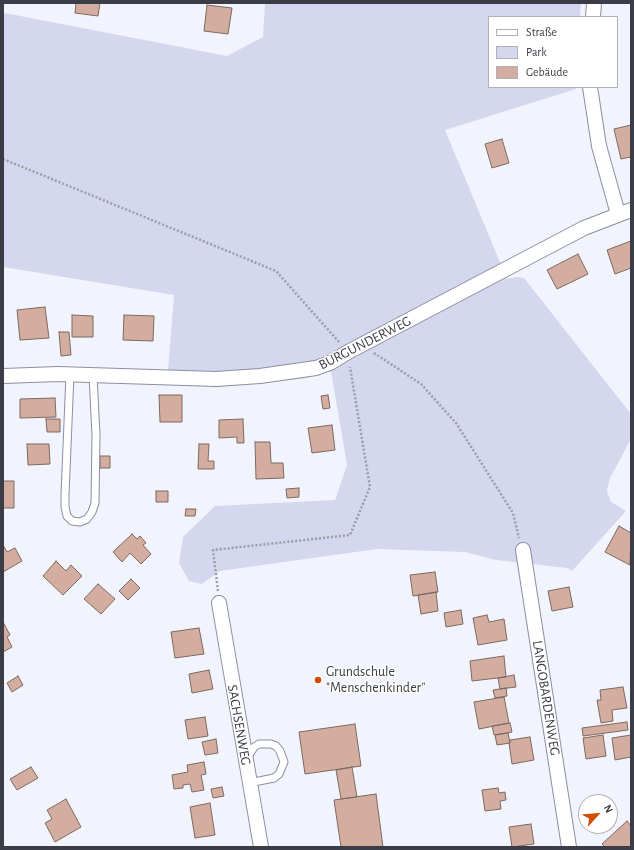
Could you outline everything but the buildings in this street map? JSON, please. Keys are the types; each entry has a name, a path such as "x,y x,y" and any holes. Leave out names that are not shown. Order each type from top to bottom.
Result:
{"street":[{"path":"593,16 594,3"},
{"path":"590,88 598,146 625,212"},
{"name":"BURGUNDERWEG","path":"3,376 70,374 216,379 260,376 316,368 330,363 348,352 584,228 625,212"},
{"name":"LANGOBARDENWEG","path":"523,550 569,847"},
{"name":"SACHSENWEG","path":"219,603 261,847"}],"lane":[{"path":"70,374 65,507 67,516 72,521 80,522 87,519 92,512 95,503 96,435 93,375"},
{"path":"245,760 254,747 265,743 276,746 283,756 284,762 282,769 274,778 249,783"}],"path":[{"path":"3,159 276,271 348,352 370,488 350,535 213,550 219,603"},
{"path":"362,345 421,384 456,423 513,513 523,550"}],"green space":[{"path":"265,3 581,3 580,16 488,16 488,88 576,89 445,130 507,279 517,277 524,278 631,414 631,439 610,478 607,491 611,502 626,511 572,571 567,568 496,560 465,552 377,549 220,571 202,584 189,581 179,563 183,537 215,506 335,500 347,465 331,371 307,378 261,383 217,386 167,384 174,295 3,267 3,13 227,56 263,37"}],"place":[{"name":"Grundschule \"Menschenkinder\"","path":"318,680"}]}
